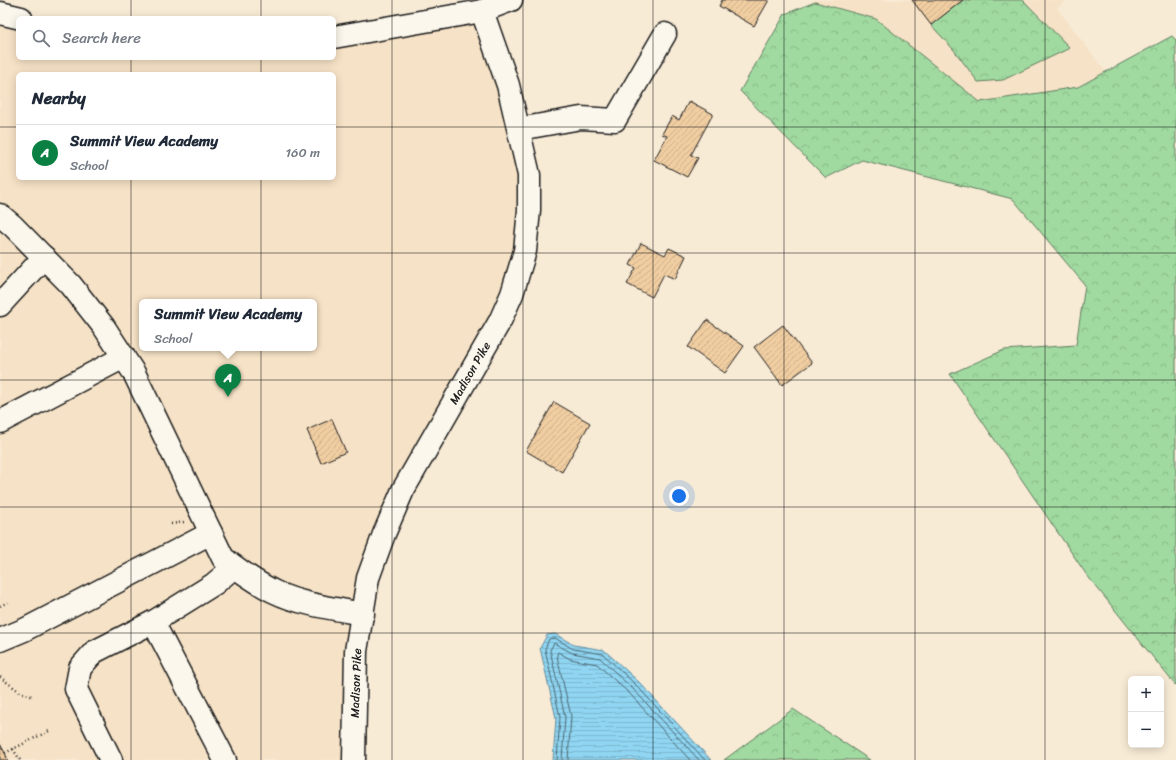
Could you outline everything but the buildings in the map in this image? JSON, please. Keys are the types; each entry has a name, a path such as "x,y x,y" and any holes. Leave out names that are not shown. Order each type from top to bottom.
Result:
{"street":[{"path":"336,37 482,11 511,0"},
{"name":"Madison Pike","path":"354,760 356,651 368,578 384,534 403,490 500,321 512,294 524,251 529,210 529,175 508,85 482,11"},
{"path":"0,13 16,17"},
{"path":"519,129 581,118 615,120 665,34"},
{"path":"0,215 71,285 104,327 124,357 134,373 223,558 244,575 276,593 321,606 363,614"},
{"path":"0,305 44,257"},
{"path":"0,422 124,357"},
{"path":"0,640 24,630 211,533"},
{"path":"111,760 76,689 80,668 94,652 153,622 214,584 234,567"},
{"path":"153,622 225,760"}],"path":[{"path":"0,606 8,602"},
{"path":"0,677 20,692 34,697"},
{"path":"5,753 51,730"},
{"path":"13,749 20,760"}],"shaded area":[{"path":"812,0 1066,0 1057,8 1106,72 1078,87 980,102 876,19"},
{"path":"482,11 519,129 525,251 368,578 354,760 0,760 0,13 16,17 16,60 336,60 336,37"}],"green space":[{"path":"963,0 1023,0 1070,48 1003,80 978,82 954,50 931,25"},
{"path":"815,2 876,19 980,102 1078,87 1172,36 1176,40 1176,686 1086,574 950,374 1004,350 1076,345 1085,285 1013,199 862,160 826,178 740,91 785,14"},
{"path":"793,709 870,760 724,760"}],"water":[{"path":"555,634 574,645 604,650 640,683 711,760 553,760 556,718 540,648 547,635"}],"place":[{"name":"Summit View Academy","path":"228,397"}]}
